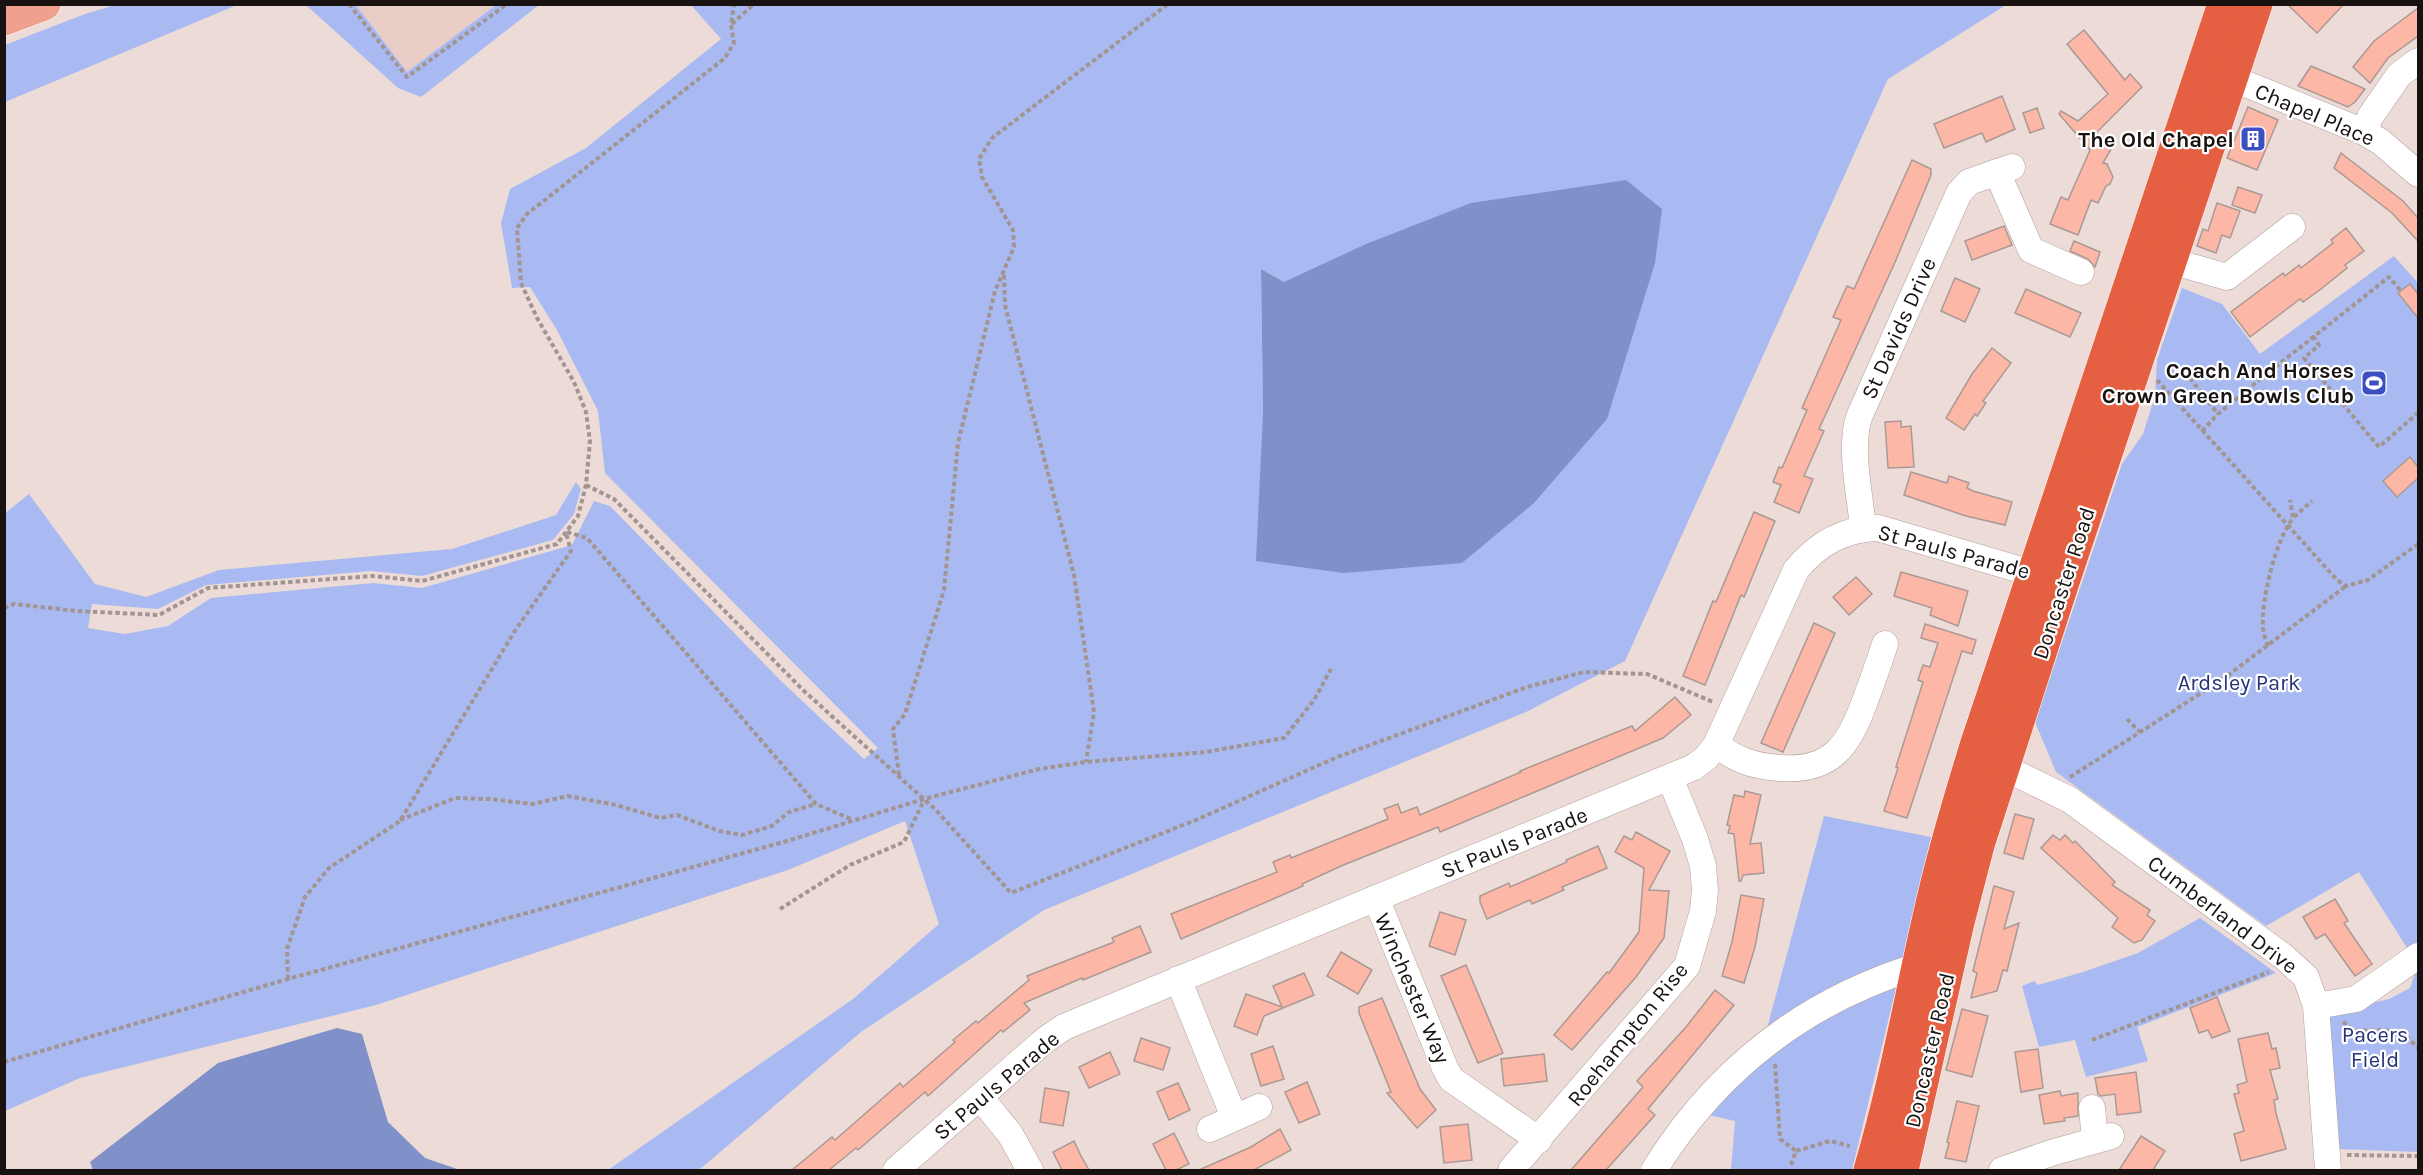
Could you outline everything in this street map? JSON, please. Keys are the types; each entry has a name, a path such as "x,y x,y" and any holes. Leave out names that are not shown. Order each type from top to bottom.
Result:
{"highway":[{"name":"Doncaster Road","path":"1870,1170 1890,1097 1948,840 1976,746 2134,371 2171,261 2217,73 2224,4"},
{"name":"Doncaster Road","path":"1902,1170 1958,922 1978,845 2003,766 2048,577 2217,73 2256,4"}],"main road":[{"path":"4,19 44,4"}],"street":[{"path":"2364,132 2370,117 2399,75 2418,61"},
{"name":"Chapel Place","path":"2217,73 2364,132 2381,141 2418,174"},
{"name":"St Davids Drive","path":"1863,528 1855,430 1859,417 1944,244 1959,193 1964,187 1969,182 2005,169 2031,250 2081,272"},
{"path":"2171,261 2227,277 2292,227"},
{"name":"St Pauls Parade","path":"896,1170 1045,1040 1064,1027 1695,767 1716,745 1796,570 1809,553 1824,543 1863,528 1878,528 2048,577"},
{"path":"1716,745 1748,764 1766,767 1791,769 1813,766 1832,758 1842,748 1855,728 1886,644"},
{"name":"Cumberland Drive","path":"1976,746 2003,766 2070,800 2284,957 2306,977 2325,1005 2327,1162"},
{"name":"Roehampton Rise","path":"1511,1170 1687,966 1703,910 1705,890 1703,866 1695,839 1670,778"},
{"name":"Winchester Way","path":"1376,898 1451,1079 1539,1140"},
{"path":"2325,1005 2356,999 2418,956"},
{"path":"1654,1170 1697,1110 1736,1070 1783,1030 1837,997 1918,966"},
{"path":"1178,979 1234,1117"},
{"path":"980,1096 1010,1134 1030,1170"},
{"path":"1210,1129 1259,1107"},
{"path":"2002,1170 2103,1138 2092,1108"}],"path":[{"path":"349,4 406,77 507,4"},
{"path":"4,608 14,604 77,611 159,615 208,588 372,576 422,581 557,544 578,516 586,485 590,441 586,412 574,382 537,318 521,283 517,228 527,214 725,58 734,43 731,25 734,4"},
{"path":"731,25 754,4"},
{"path":"899,777 893,729 905,714 944,590 958,443 995,291 1014,247 1013,230 982,177 979,159 992,138 1168,4"},
{"path":"1004,272 1005,305 1074,575 1094,712 1086,762"},
{"path":"2202,431 2218,414 2389,277 2401,291"},
{"path":"2313,336 2319,345 2304,358 2379,447 2418,413"},
{"path":"2134,371 2158,381 2287,526 2337,580 2346,586"},
{"path":"2190,378 2218,414"},
{"path":"586,485 614,499 804,691 924,799 1011,893 1196,820 1335,758 1527,687 1584,672 1647,674 1733,711"},
{"path":"2290,500 2293,518"},
{"path":"2268,646 2262,628 2271,565 2287,526 2312,501"},
{"path":"566,532 587,538 816,804 854,820"},
{"path":"400,821 516,629 571,551 566,532"},
{"path":"2051,790 2223,679 2346,586 2368,580 2418,544"},
{"path":"4,1062 288,979 787,842 924,799 1039,769 1086,762 1206,752 1284,738 1314,700 1331,669"},
{"path":"2127,719 2140,732"},
{"path":"288,979 287,949 305,897 329,868 400,821 455,798 532,804 568,796 616,805 660,818 677,815 719,831 742,835 772,826 789,812 816,804"},
{"path":"780,909 850,865 904,842 924,799"},
{"path":"2091,1040 2273,970 2284,957"},
{"path":"2325,1005 2355,1031 2382,1030 2403,1033 2418,1048"},
{"path":"1766,1044 1774,1054 1780,1139 1796,1151"},
{"path":"1796,1151 1830,1141 1844,1144"},
{"path":"1791,1165 1796,1151"},
{"path":"2327,1162 2418,1156"}],"shaded area":[{"path":"356,5 496,5 407,72"},
{"path":"1626,180 1662,209 1655,263 1607,419 1534,503 1462,563 1344,573 1256,561 1263,413 1261,269 1284,282 1366,244 1471,203"},
{"path":"337,1028 362,1034 388,1122 425,1158 460,1170 93,1170 90,1162 218,1063"}],"green space":[{"path":"118,4 237,5 5,102 5,45 85,14"},
{"path":"306,5 356,5 407,72 496,5 539,5 421,97 398,88"},
{"path":"691,5 2006,5 1888,79 1625,661 1526,712 1044,910 861,1032 699,1170 608,1170 853,999 939,924 905,821 788,870 376,1005 80,1078 5,1111 4,514 29,494 95,584 146,597 219,570 452,549 556,515 576,482 581,489 574,514 553,540 422,576 371,571 206,585 158,609 92,604 88,628 125,634 168,626 211,598 373,583 422,588 572,545 594,501 610,506 780,680 864,759 878,748 605,473 598,411 557,330 530,287 512,288 501,223 510,189 586,148 721,39","holes":["1261,269 1284,282 1263,413"]},
{"name":"Ardsley Park","path":"2394,256 2418,283 2418,945 2409,951 2359,872 2266,926 2056,772 2035,722 2122,464 2143,434 2155,396 2157,360 2182,288 2222,304 2260,354"},
{"path":"1824,816 1931,837 1901,966 1765,1036"},
{"path":"2200,918 2276,973 2137,1027 2148,1061 2086,1077 2075,1040 2039,1047 2022,986 2034,981 2038,985 2138,953"},
{"name":"Pacers Field","path":"2418,964 2418,1152 2337,1149 2329,1013 2389,999 2410,988"},
{"path":"1898,980 1852,1170 1731,1170 1735,1121 1704,1114 1790,1036"}],"building":[{"path":"2287,4 2344,4 2317,33"},
{"path":"2418,8 2418,36 2388,58 2370,83 2353,67 2374,41"},
{"path":"2084,30 2125,80 2130,74 2142,87 2096,133 2114,144 2103,163 2107,164 2113,177 2098,203 2091,200 2078,235 2050,224 2061,197 2068,200 2090,150 2059,114 2061,111 2078,121 2108,94 2067,44"},
{"path":"2311,66 2365,89 2348,107 2298,86"},
{"path":"2002,96 2015,129 1986,142 1982,133 1944,148 1934,124"},
{"name":"The Old Chapel","path":"2248,107 2278,120 2257,170 2227,158"},
{"path":"2037,108 2044,128 2030,133 2023,113"},
{"path":"2341,153 2403,201 2418,218 2418,241 2392,213 2334,168"},
{"path":"1912,160 1931,169 1931,175 1896,260 1819,429 1824,431 1804,476 1813,479 1799,513 1774,502 1781,485 1773,482 1779,467 1782,468 1807,410 1802,408 1841,320 1833,317 1847,286 1854,289"},
{"path":"2238,187 2262,195 2255,213 2232,205"},
{"path":"2217,203 2240,211 2230,238 2222,235 2216,253 2197,246 2203,229 2208,231"},
{"path":"2004,226 2012,245 1972,260 1965,241"},
{"path":"2346,228 2364,251 2345,265 2347,268 2321,289 2303,302 2300,299 2250,337 2231,312 2283,273 2285,276 2299,265 2301,268 2333,243 2331,240"},
{"path":"2074,241 2100,252 2095,267 2088,259 2070,251"},
{"path":"1955,278 1980,289 1965,322 1941,311"},
{"path":"2410,284 2418,294 2418,318 2398,293"},
{"path":"2026,289 2081,313 2070,337 2015,313"},
{"path":"1992,348 2011,363 1983,401 1986,403 1977,416 1975,414 1964,430 1946,418 1972,374"},
{"path":"1901,421 1901,427 1911,426 1914,467 1888,468 1885,422"},
{"path":"2410,457 2418,467 2418,478 2397,497 2383,481"},
{"path":"1911,472 1947,483 1949,476 1969,483 1967,488 1973,491 2012,502 2005,525 1966,516 1904,495"},
{"path":"1754,512 1775,521 1744,597 1741,595 1705,685 1683,676 1713,601 1716,602"},
{"path":"1901,572 1968,591 1958,626 1930,615 1932,608 1894,596"},
{"path":"1856,577 1872,594 1849,615 1833,597"},
{"path":"1814,623 1835,633 1783,752 1761,743"},
{"path":"1925,624 1976,640 1972,654 1962,651 1907,818 1884,811 1923,682 1918,680 1923,665 1930,667 1938,643 1921,638"},
{"path":"1675,697 1691,715 1663,738 1440,832 1438,827 1341,866 1302,884 1303,886 1181,939 1171,914 1277,872 1273,862 1290,855 1291,858 1388,819 1384,809 1398,804 1401,813 1417,807 1420,815 1520,771 1632,726 1635,731"},
{"path":"1745,791 1761,795 1750,844 1761,843 1764,873 1743,875 1739,881 1734,834 1728,833 1730,826 1727,825 1734,795 1744,797"},
{"path":"2015,814 2034,819 2023,859 2004,853"},
{"path":"1636,832 1670,851 1649,890 1669,891 1664,938 1636,977 1572,1050 1554,1035 1607,972 1609,973 1639,932 1644,868 1615,852 1624,836 1632,840"},
{"path":"2053,835 2060,840 2065,835 2073,843 2075,841 2115,882 2112,885 2150,910 2147,915 2155,921 2142,940 2134,943 2112,927 2118,918 2041,848"},
{"path":"1598,846 1607,868 1562,887 1564,890 1532,904 1530,900 1487,919 1480,896 1509,883 1510,887"},
{"path":"1994,886 2014,892 2004,929 2019,923 2007,971 2003,970 1997,991 1971,998 1977,973 1973,971"},
{"path":"1741,895 1764,899 1755,947 1744,983 1722,976 1732,942"},
{"path":"2335,899 2348,921 2344,923 2372,964 2355,976 2325,934 2316,939 2303,917"},
{"path":"1440,912 1466,920 1455,955 1429,946"},
{"path":"1140,926 1151,952 1024,1003 1030,1010 1003,1032 1001,1030 928,1096 925,1092 858,1150 856,1148 829,1170 792,1170 832,1137 835,1140 900,1083 903,1087 955,1042 953,1040 976,1021 978,1023 1029,980 1027,976 1114,942 1112,938"},
{"path":"1341,952 1372,970 1358,994 1327,976"},
{"path":"1466,965 1503,1053 1478,1063 1441,976"},
{"path":"1304,973 1314,995 1264,1016 1257,1035 1234,1026 1246,994 1282,1007 1273,986"},
{"path":"1715,990 1734,1005 1648,1109 1655,1115 1606,1170 1571,1170 1643,1087 1637,1081 1686,1027"},
{"path":"2217,997 2230,1031 2212,1038 2208,1030 2199,1033 2190,1008"},
{"path":"1382,998 1420,1089 1436,1110 1417,1128 1387,1093 1391,1092 1359,1013 1359,1007"},
{"path":"1962,1009 1988,1016 1972,1077 1946,1070"},
{"path":"2268,1033 2272,1049 2276,1048 2280,1068 2270,1070 2278,1099 2274,1100 2276,1113 2286,1149 2241,1161 2234,1134 2244,1131 2234,1094 2239,1093 2237,1085 2247,1082 2238,1039"},
{"path":"1141,1038 1170,1048 1163,1070 1134,1061"},
{"path":"1273,1046 1284,1079 1261,1086 1251,1054"},
{"path":"2038,1049 2043,1088 2021,1092 2015,1052"},
{"path":"1110,1052 1120,1074 1089,1088 1079,1067"},
{"path":"1544,1054 1547,1081 1504,1086 1501,1059"},
{"path":"2136,1072 2141,1112 2117,1115 2115,1094 2101,1096 2098,1094 2095,1078"},
{"path":"1307,1082 1320,1114 1299,1123 1285,1092"},
{"path":"1178,1083 1190,1110 1169,1120 1157,1092"},
{"path":"1045,1088 1069,1092 1063,1126 1040,1122"},
{"path":"2060,1091 2061,1096 2078,1093 2078,1116 2064,1118 2065,1121 2044,1124 2039,1095"},
{"path":"1957,1101 1979,1106 1966,1162 1945,1158"},
{"path":"1468,1124 1472,1160 1444,1163 1440,1127"},
{"path":"1280,1129 1291,1150 1254,1170 1199,1170 1251,1147"},
{"path":"1174,1133 1189,1164 1176,1170 1166,1170 1153,1144"},
{"path":"2141,1136 2165,1151 2153,1170 2119,1170"},
{"path":"1074,1141 1089,1170 1062,1170 1053,1152"}],"place":[{"name":"The Old Chapel","path":"2253,139"},
{"name":"Coach And Horses Crown Green Bowls Club","path":"2374,383"}]}
